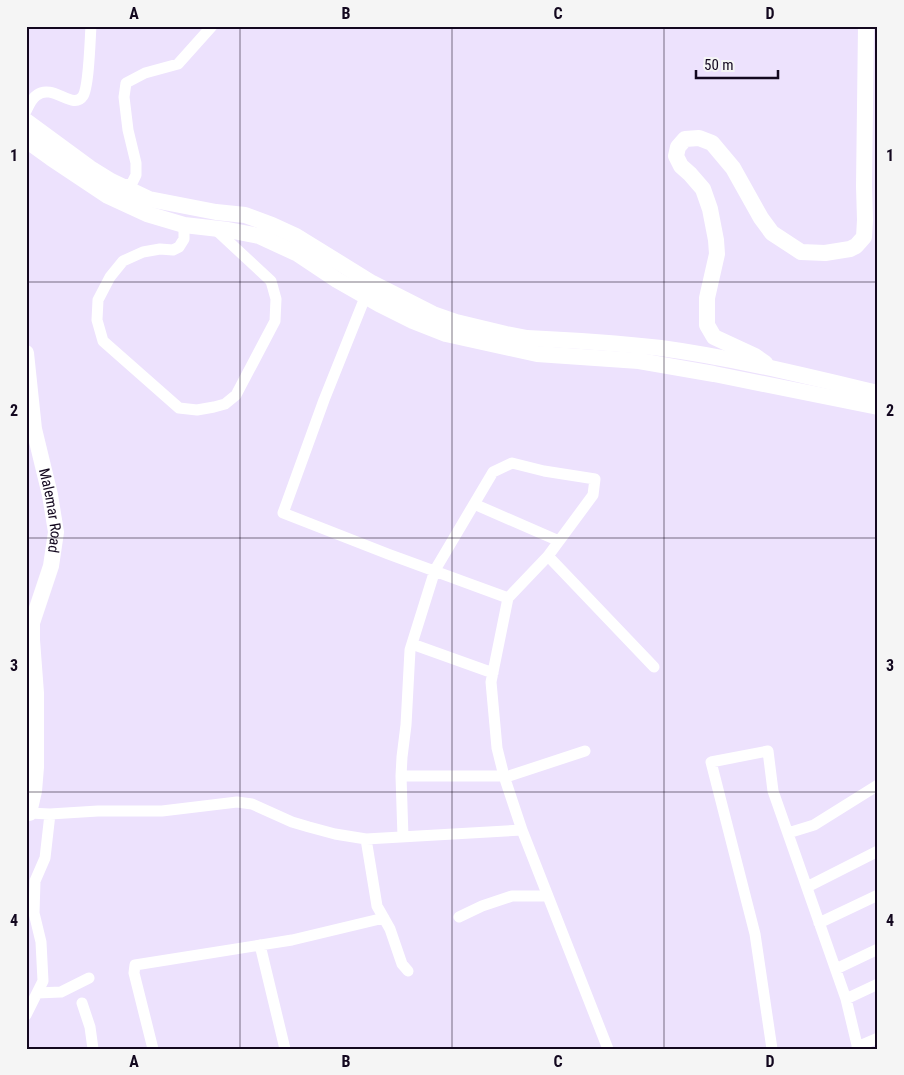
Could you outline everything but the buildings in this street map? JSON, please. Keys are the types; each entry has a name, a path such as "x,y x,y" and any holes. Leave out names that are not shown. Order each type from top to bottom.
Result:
{"main road":[{"path":"774,369 755,356 714,337 707,326 707,298 717,254 716,240 710,209 703,189 681,166 676,156 678,147 685,139 699,138 712,143 733,168 761,218 772,233 801,252 825,253 850,249 856,246 864,237 865,220 866,26"},
{"path":"26,121 90,168 120,186 150,199 216,212 245,215 272,225 296,236 369,289"},
{"path":"26,140 108,196 147,214 184,225 260,236 298,254 336,280 369,289 456,322 528,338 661,348 716,366 878,407"},
{"name":"Malemar Road","path":"26,353 34,429 50,495 56,532 51,566 32,623 36,693 36,767 34,791 28,813"},
{"path":"716,366 774,369 878,393"}],"street":[{"path":"26,110 39,93 52,92 72,101 78,100 84,95 88,74 91,26"},
{"path":"120,186 132,183 136,175 136,163 128,130 124,97 126,83 145,73 178,64 212,26"},
{"path":"184,225 184,239 179,247 173,250 160,249 142,252 123,261 110,277 98,300 97,320 103,341 179,408 197,410 225,404 236,395 275,322 276,299 271,281 215,229"},
{"path":"369,289 324,400 283,513 508,598"},
{"path":"402,837 401,776 410,650 435,570 493,472 512,463 544,471 595,479 593,495 548,556 508,598 491,682 497,748 504,776 522,830 608,1049"},
{"path":"474,504 559,541"},
{"path":"548,556 654,667"},
{"path":"412,644 493,673"},
{"path":"401,776 509,776 585,751"},
{"path":"772,1049 754,934 711,762 768,751 773,791 846,999 858,1048 878,1038"},
{"path":"788,833 814,825 878,785"},
{"path":"28,813 162,811 238,802 252,804 292,822 309,827 366,839 522,830"},
{"path":"26,1015 43,981 41,942 34,913 35,881 45,858 50,814"},
{"path":"366,839 377,906 390,929 402,964 408,971"},
{"path":"806,887 878,851"},
{"path":"819,923 878,895"},
{"path":"459,917 482,906 512,896 548,896"},
{"path":"153,1049 134,973 135,965 292,940 384,918"},
{"path":"260,945 285,1049"},
{"path":"836,969 878,949"},
{"path":"37,993 61,992 90,978"},
{"path":"846,999 878,984"},
{"path":"82,1003 90,1027 93,1049"}]}
